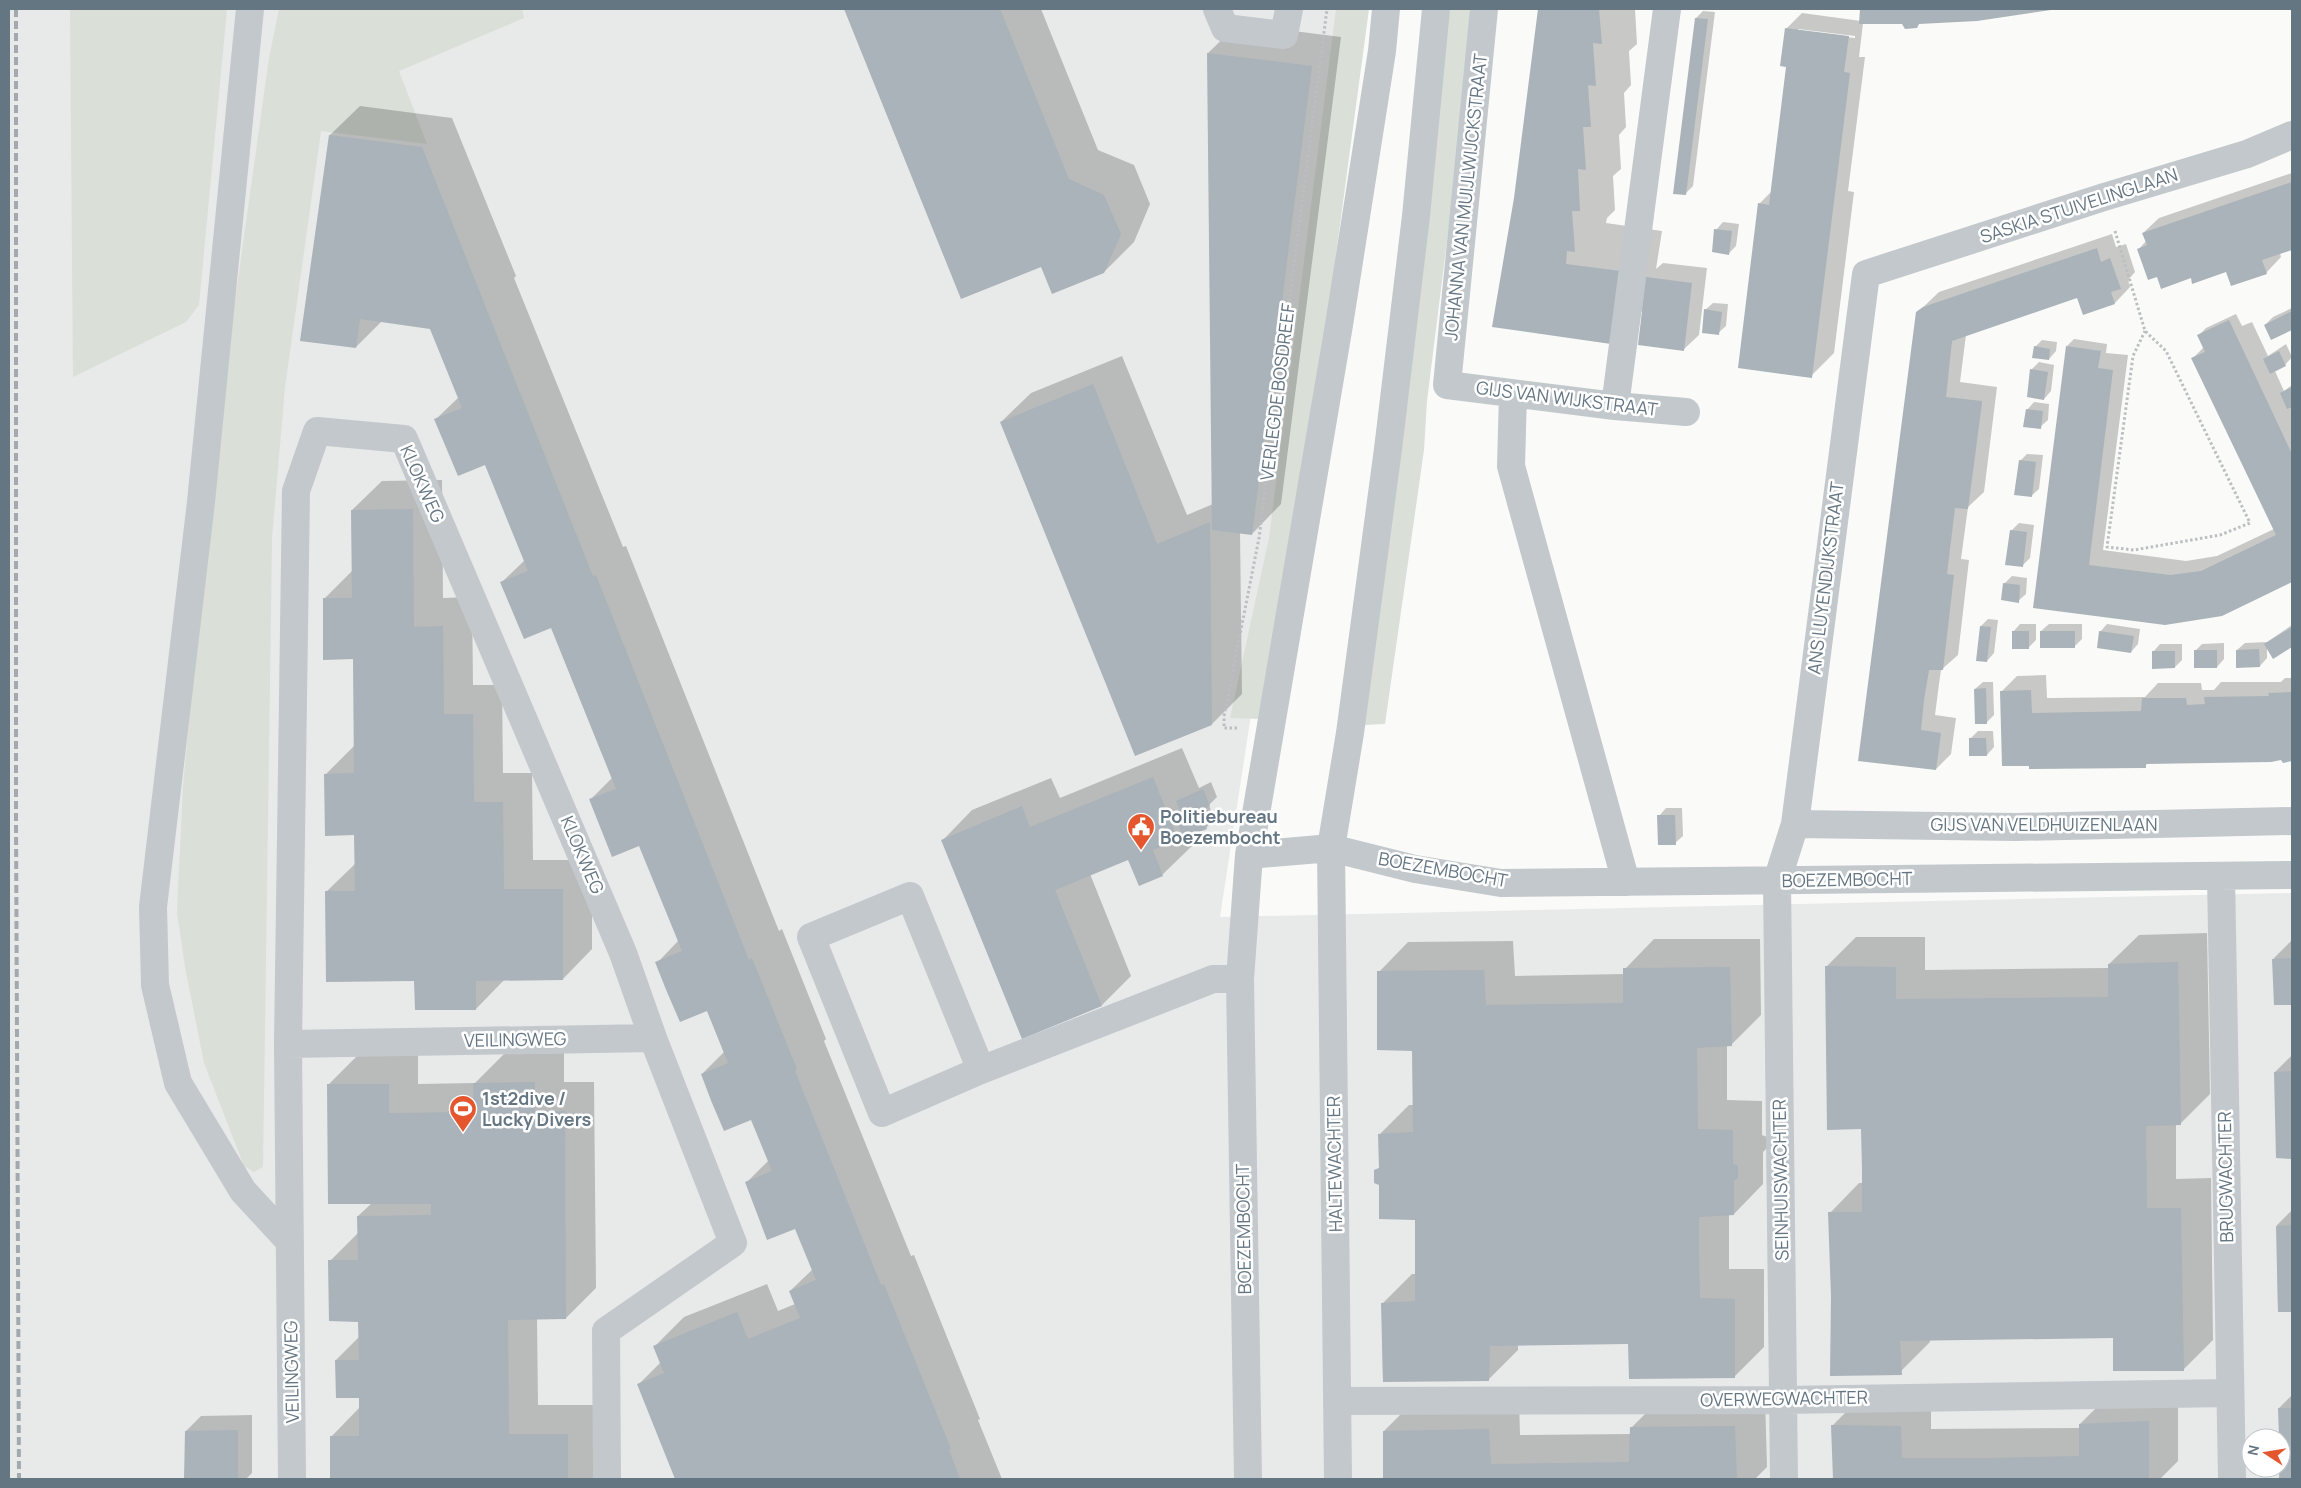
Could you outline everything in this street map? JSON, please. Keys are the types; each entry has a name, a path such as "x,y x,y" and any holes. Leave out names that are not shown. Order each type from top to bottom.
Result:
{"street":[{"path":"250,9 201,502 153,907 155,984 178,1084 243,1191 290,1242"},
{"path":"1217,9 1225,28 1284,35 1289,9"},
{"path":"1249,855 1339,325 1382,51 1386,9"},
{"path":"1331,848 1350,733 1388,449 1416,216 1436,9"},
{"name":"JOHANNA VAN MUIJLWIJCKSTRAAT","path":"1447,385 1484,9"},
{"path":"1615,406 1667,9"},
{"name":"SASKIA STUIVELINGLAAN","path":"1866,274 2104,197 2247,154 2292,135"},
{"name":"ANS LUYENDIJKSTRAAT","path":"1777,881 1795,824 1866,274"},
{"name":"GIJS VAN WIJKSTRAAT","path":"1447,385 1615,406 1686,412"},
{"path":"1513,394 1511,466 1626,882"},
{"name":"KLOKWEG","path":"288,1044 296,491 317,431 404,439 623,953 653,1038"},
{"name":"GIJS VAN VELDHUIZENLAAN","path":"1795,824 2016,826 2292,821"},
{"name":"BOEZEMBOCHT","path":"1248,1479 1240,978 1249,855 1331,848 1415,870 1501,883 2292,875"},
{"name":"HALTEWACHTER","path":"1331,848 1338,1479"},
{"name":"BRUGWACHTER","path":"2221,876 2232,1479"},
{"name":"SEINHUISWACHTER","path":"1777,881 1784,1479"},
{"path":"982,1070 910,896 811,937 882,1114 982,1070 1213,979 1240,978"},
{"path":"607,1479 606,1331 734,1243 653,1038"},
{"name":"VEILINGWEG","path":"292,1479 288,1044 653,1038"},
{"name":"OVERWEGWACHTER","path":"1338,1401 1783,1400 2230,1393"}],"path":[{"name":"VERLEGDE BOSDREEF","path":"1270,729 1224,728 1224,716 1260,538 1327,9"},
{"path":"2104,197 2145,331 2166,351 2250,523 2220,535 2134,550 2107,547 2133,356 2145,331"}],"shaded area":[{"path":"9,9 1357,9 1346,96 1220,917 2292,893 2292,1479 9,1479"},
{"path":"70,9 227,9 199,305 186,322 73,377"},
{"path":"279,9 522,9 524,18 399,71 427,144 321,131 285,387 272,538 263,1167 254,1172 244,1166 204,1063 185,967 177,912 183,786 214,451 269,58"},
{"path":"1336,9 1369,9 1328,314 1261,719 1230,718 1269,538"},
{"path":"1449,9 1476,9 1427,401 1424,450 1385,724 1364,725"}],"building":[{"path":"844,9 1000,9 1069,179 1104,195 1121,234 1104,273 1052,294 1041,267 961,299"},
{"path":"1538,9 1599,9 1602,44 1593,43 1596,86 1588,85 1591,127 1583,127 1586,170 1578,169 1580,211 1572,211 1575,252 1567,251 1566,264 1621,271 1611,344 1492,327 1514,198"},
{"path":"1860,9 2051,10 1977,21 1919,24 1917,28 1905,29 1902,24 1859,24"},
{"path":"1695,18 1708,19 1686,195 1673,194"},
{"path":"1785,28 1849,36 1844,72 1850,73 1812,378 1738,368 1758,203 1769,205 1786,67 1780,66"},
{"path":"1207,53 1312,66 1252,535 1212,530"},
{"path":"329,135 422,147 593,576 596,575 749,960 752,958 797,1069 795,1071 881,1285 884,1284 951,1449 949,1450 960,1479 675,1479 637,1384 664,1373 653,1346 737,1312 748,1339 800,1318 789,1291 816,1280 795,1229 767,1240 745,1182 772,1171 751,1120 724,1131 712,1103 701,1074 728,1063 707,1011 680,1022 667,992 655,962 682,951 639,846 612,857 589,799 616,789 551,628 524,639 500,582 528,571 485,465 458,476 434,419 462,408 430,329 360,319 356,348 300,341"},
{"path":"2292,182 2292,250 2262,260 2267,274 2231,286 2226,272 2192,284 2191,278 2161,289 2157,277 2148,280 2137,249 2147,245 2142,233"},
{"path":"1714,229 1732,231 1729,255 1712,252"},
{"path":"2097,248 2101,262 2110,258 2121,289 2111,292 2115,304 2083,315 2077,298 1952,341 1946,397 1982,401 1982,403 1968,509 1955,508 1947,574 1954,575 1943,670 1929,670 1924,700 1921,730 1941,733 1936,770 1858,761 1916,312 1923,307"},
{"path":"1646,277 1692,283 1684,351 1638,345"},
{"path":"1704,309 1722,312 1719,335 1702,333"},
{"path":"2292,311 2292,330 2271,340 2264,325"},
{"path":"2229,320 2292,454 2292,582 2222,616 2165,625 2033,608 2066,346 2101,351 2098,368 2113,370 2089,565 2170,575 2201,571 2276,535 2191,358 2205,352 2197,335"},
{"path":"2034,346 2050,349 2049,360 2032,358"},
{"path":"2279,351 2286,366 2270,374 2263,359"},
{"path":"2030,369 2048,372 2044,400 2027,397"},
{"path":"1093,384 1157,544 1210,522 1212,725 1135,756 1000,422"},
{"path":"2292,387 2292,407 2287,409 2280,393"},
{"path":"2026,409 2043,411 2041,429 2023,427"},
{"path":"2019,460 2036,462 2032,497 2014,495"},
{"path":"413,509 414,627 443,626 444,714 473,714 474,802 503,802 504,889 563,889 563,980 476,981 476,1010 415,1010 414,981 326,982 325,891 355,891 354,835 325,836 324,774 354,773 353,659 323,660 323,598 352,598 351,510"},
{"path":"2010,530 2027,532 2023,567 2005,565"},
{"path":"2003,583 2020,585 2019,603 2001,600"},
{"path":"1980,626 1991,627 1987,662 1976,661"},
{"path":"2292,627 2292,647 2273,659 2264,644"},
{"path":"2012,631 2029,631 2029,649 2012,649"},
{"path":"2040,631 2075,631 2075,648 2040,648"},
{"path":"2099,631 2134,636 2131,653 2097,648"},
{"path":"2259,649 2260,667 2236,668 2236,650"},
{"path":"2194,650 2217,650 2217,668 2194,668"},
{"path":"2152,651 2175,651 2175,668 2152,669"},
{"path":"1986,688 1987,724 1975,724 1974,689"},
{"path":"2031,690 2032,713 2141,711 2142,698 2186,698 2187,705 2205,704 2204,697 2269,696 2268,693 2292,692 2292,761 2283,763 2281,760 2271,762 2146,764 2146,768 2029,769 2029,766 2002,766 2000,691"},
{"path":"1969,738 1986,738 1987,756 1969,756"},
{"path":"1153,777 1178,840 1153,850 1163,876 1139,886 1128,860 1055,890 1102,1006 1022,1039 941,840 1022,806 1030,827"},
{"path":"1203,789 1210,806 1183,817 1176,801"},
{"path":"1202,814 1207,829 1184,838 1178,824"},
{"path":"1657,815 1675,815 1676,845 1658,845"},
{"path":"2292,958 2292,1005 2274,1005 2272,959"},
{"path":"2178,962 2181,1125 2146,1126 2147,1208 2181,1208 2184,1371 2113,1371 2113,1338 1900,1341 1902,1375 1830,1376 1831,1297 1828,1212 1862,1212 1862,1170 1861,1129 1827,1130 1825,966 1896,967 1896,999 2108,997 2108,964"},
{"path":"1730,967 1732,1046 1697,1048 1698,1129 1733,1130 1733,1164 1738,1166 1738,1178 1734,1180 1734,1215 1699,1217 1699,1257 1700,1298 1735,1299 1735,1378 1629,1379 1628,1344 1490,1346 1489,1381 1383,1382 1381,1303 1415,1301 1415,1220 1379,1219 1379,1185 1374,1183 1374,1170 1379,1168 1378,1134 1413,1132 1412,1051 1377,1050 1377,971 1484,970 1486,1005 1623,1003 1623,968"},
{"path":"2292,1071 2292,1159 2276,1158 2274,1072"},
{"path":"535,1082 535,1112 565,1111 566,1319 508,1320 509,1434 568,1434 568,1479 330,1479 330,1436 359,1436 359,1398 336,1398 335,1360 359,1360 358,1322 329,1321 328,1260 358,1260 357,1216 431,1215 431,1204 328,1204 327,1084 389,1084 389,1113 474,1112 473,1083"},
{"path":"2292,1225 2292,1312 2278,1312 2276,1226"},
{"path":"2278,1408 2292,1408 2292,1479 2279,1479 2291,1478 2291,1428 2279,1428"},
{"path":"2149,1421 2149,1479 1833,1479 1831,1425 1901,1426 1902,1458 1991,1458 2079,1456 2079,1424"},
{"path":"1735,1426 1737,1479 1383,1479 1383,1431 1489,1429 1491,1464 1629,1462 1630,1427"},
{"path":"238,1430 238,1479 184,1479 185,1431"}],"railway":[{"path":"16,9 16,819 19,1479"}],"place":[{"name":"Politiebureau Boezembocht","path":"1141,851"},
{"name":"1st2dive / Lucky Divers","path":"463,1133"}]}
